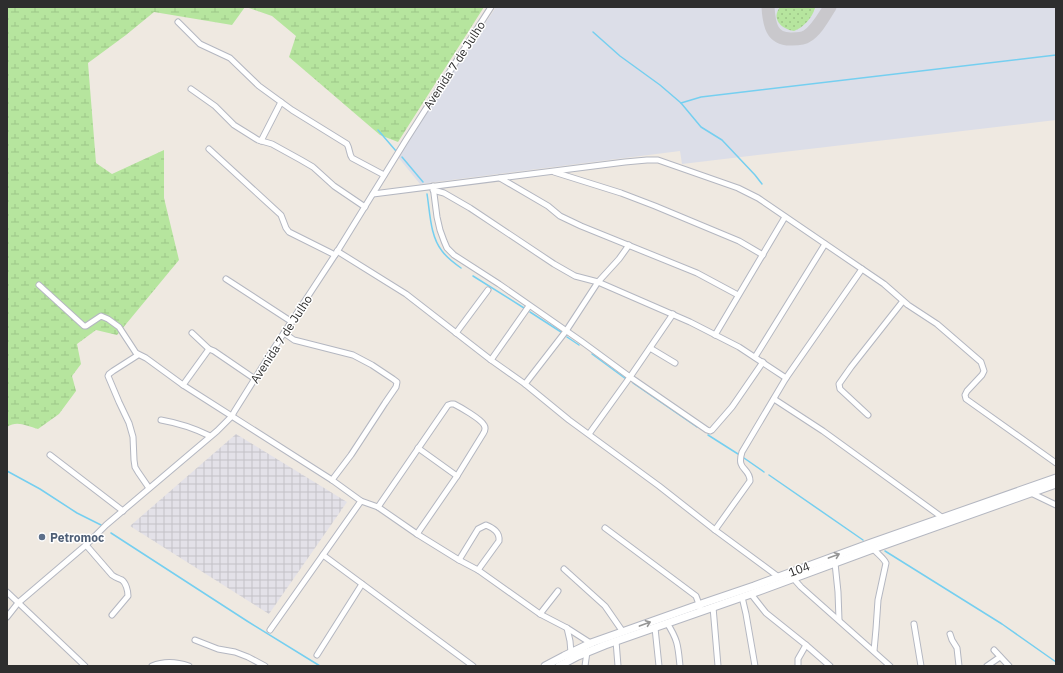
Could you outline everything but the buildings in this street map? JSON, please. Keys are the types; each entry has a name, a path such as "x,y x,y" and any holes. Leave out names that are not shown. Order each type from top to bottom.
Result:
{"street":[{"name":"Avenida 7 de Julho","path":"7,617 18,603 232,416 491,7"},
{"path":"178,22 200,44 230,58 254,81 281,102 347,144 351,157 356,161 384,175"},
{"path":"191,89 216,106 234,125 243,132 272,144 307,164 334,186 365,207"},
{"path":"261,140 281,102"},
{"path":"209,149 281,215 289,232 336,253 406,294 491,360 525,384 569,420 660,486 715,530 784,581"},
{"path":"373,194 433,188 500,178 647,160 658,160 738,188 758,198 884,284 908,305 936,324 981,362 984,371 967,391 965,395 966,399 1056,463"},
{"path":"552,172 621,193 655,206 739,241 763,255"},
{"path":"500,178 548,206 560,216 697,273 738,295"},
{"path":"433,188 470,208 565,271 575,276 598,282 673,314 739,346 786,378"},
{"path":"433,188 438,223 447,248 454,255 499,284 630,377 710,430 714,428 732,407 763,362"},
{"path":"715,335 785,217"},
{"path":"755,357 825,244"},
{"path":"525,384 566,331 598,282 629,245"},
{"path":"715,530 750,481 748,474 741,463 740,458 742,452 786,378 862,269"},
{"path":"226,279 292,322"},
{"path":"40,285 84,326 101,316 116,324 138,355 146,358 183,385 361,500 378,508 417,534 478,570 540,614 567,628 591,648"},
{"path":"456,333 488,290"},
{"path":"868,415 840,389 839,384 904,300"},
{"path":"491,360 529,306"},
{"path":"589,434 673,314"},
{"path":"192,333 209,349 255,379"},
{"path":"284,334 294,340 357,357 396,382 396,387 351,455 332,480"},
{"path":"650,348 675,363"},
{"path":"183,385 209,349"},
{"path":"138,355 113,371 108,376 129,423 133,437 135,467 149,488"},
{"path":"774,399 823,431 943,518"},
{"path":"378,508 448,405 454,404 481,421 485,426 485,430 457,476 417,534"},
{"path":"161,420 177,423 210,436"},
{"path":"418,448 457,476"},
{"path":"50,455 123,511"},
{"name":"104","path":"545,666 571,652 591,648 623,632 700,608 778,577 872,546 943,518 1007,498 1056,478"},
{"path":"559,666 591,648 655,628 700,608 713,607 742,597 835,563 872,546 1007,498 1056,484"},
{"path":"1031,492 1056,505"},
{"path":"270,630 361,500"},
{"path":"459,560 478,529 486,525 491,527 498,533 500,541 478,570"},
{"path":"605,528 696,596 700,608"},
{"path":"86,545 112,575 125,584 128,596 112,615"},
{"path":"872,546 886,563 878,600 874,651"},
{"path":"323,555 473,666"},
{"path":"835,563 839,620"},
{"path":"564,569 605,606 623,632"},
{"path":"794,578 801,587 890,666"},
{"path":"317,655 362,584"},
{"path":"540,614 558,591"},
{"path":"7,592 85,666"},
{"path":"750,594 766,613 830,666"},
{"path":"742,597 755,666"},
{"path":"713,607 718,666"},
{"path":"667,623 675,634 678,642 680,666"},
{"path":"914,624 921,666"},
{"path":"567,628 571,652"},
{"path":"655,628 659,666"},
{"path":"950,634 957,648 959,666"},
{"path":"195,640 218,649 235,652 265,666"},
{"path":"616,641 618,666"},
{"path":"798,666 798,659 806,645"},
{"path":"585,666 591,648"},
{"path":"994,650 1010,666"},
{"path":"988,666 1000,657"},
{"path":"152,666 164,662 189,666"}],"shaded area":[{"path":"496,7 1056,7 1056,120 682,164 680,151 420,184 398,157"},
{"path":"236,434 347,502 269,614 130,526"}],"green space":[{"path":"7,7 245,7 232,25 154,12 88,63 96,163 112,174 164,150 164,198 179,260 117,335 96,330 77,344 81,364 72,376 76,391 59,414 38,429 18,424 7,427"},
{"path":"246,7 484,7 398,142 380,135 289,57 296,36 272,16"},
{"path":"780,7 815,8 807,22 794,31 781,26 779,23 777,19 777,11"}],"waterway":[{"path":"593,32 620,56 660,85 681,103 701,127 722,140 762,184"},
{"path":"681,103 701,97 1056,55"},
{"path":"378,130 396,151"},
{"path":"402,157 423,182"},
{"path":"427,194 431,224 438,245 446,256 461,268"},
{"path":"473,276 524,308"},
{"path":"530,312 561,332"},
{"path":"567,337 579,345"},
{"path":"592,354 626,379"},
{"path":"633,383 697,427"},
{"path":"708,435 738,454"},
{"path":"744,458 764,472"},
{"path":"7,471 40,489 77,513 101,525"},
{"path":"769,475 863,540"},
{"path":"111,533 247,621 320,666"},
{"path":"885,551 1002,624 1056,662"}],"taxiway":[{"path":"768,7 772,29 775,34 785,39 804,38 820,23 830,7"}],"place":[{"name":"Petromoc","path":"42,537"}]}
